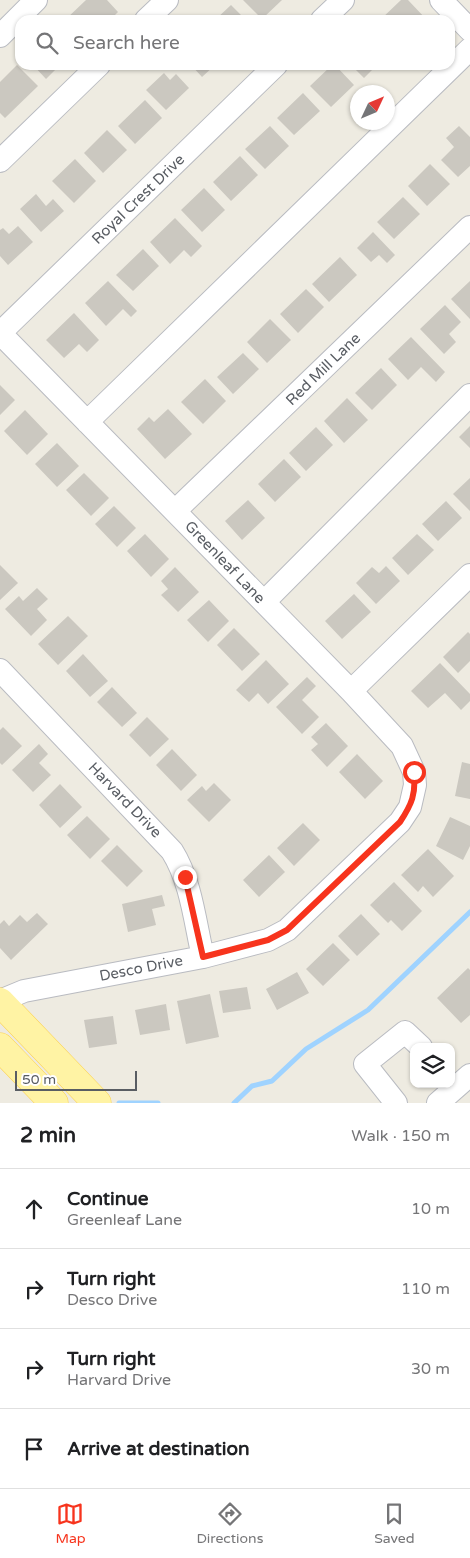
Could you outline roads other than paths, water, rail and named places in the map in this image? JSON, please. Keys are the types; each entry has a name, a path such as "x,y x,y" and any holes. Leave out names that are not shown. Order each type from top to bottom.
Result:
{"main road":[{"path":"0,1002 97,1103"},
{"path":"0,1047 54,1103"}],"street":[{"path":"20,15 35,0"},
{"path":"151,15 166,0"},
{"path":"327,15 342,0"},
{"path":"441,0 470,30"},
{"path":"0,36 15,21"},
{"path":"455,64 470,49"},
{"path":"0,161 95,70"},
{"name":"Royal Crest Drive","path":"0,333 271,70"},
{"path":"88,422 448,70"},
{"name":"Red Mill Lane","path":"175,511 470,226"},
{"name":"Greenleaf Lane","path":"0,333 264,602 402,746 414,772 415,785 410,807"},
{"path":"264,602 470,395"},
{"path":"350,691 470,575"},
{"name":"Harvard Drive","path":"0,670 172,850 185,877 203,957"},
{"name":"Desco Drive","path":"0,1002 24,991 203,957 268,940 287,930 400,822 410,807"},
{"path":"396,1103 365,1064 405,1032 417,1043"},
{"path":"438,1103 461,1078"}],"waterway":[{"path":"234,1103 252,1086 272,1081 306,1049 368,1010 470,912"},
{"path":"119,1103 158,1103"}]}
